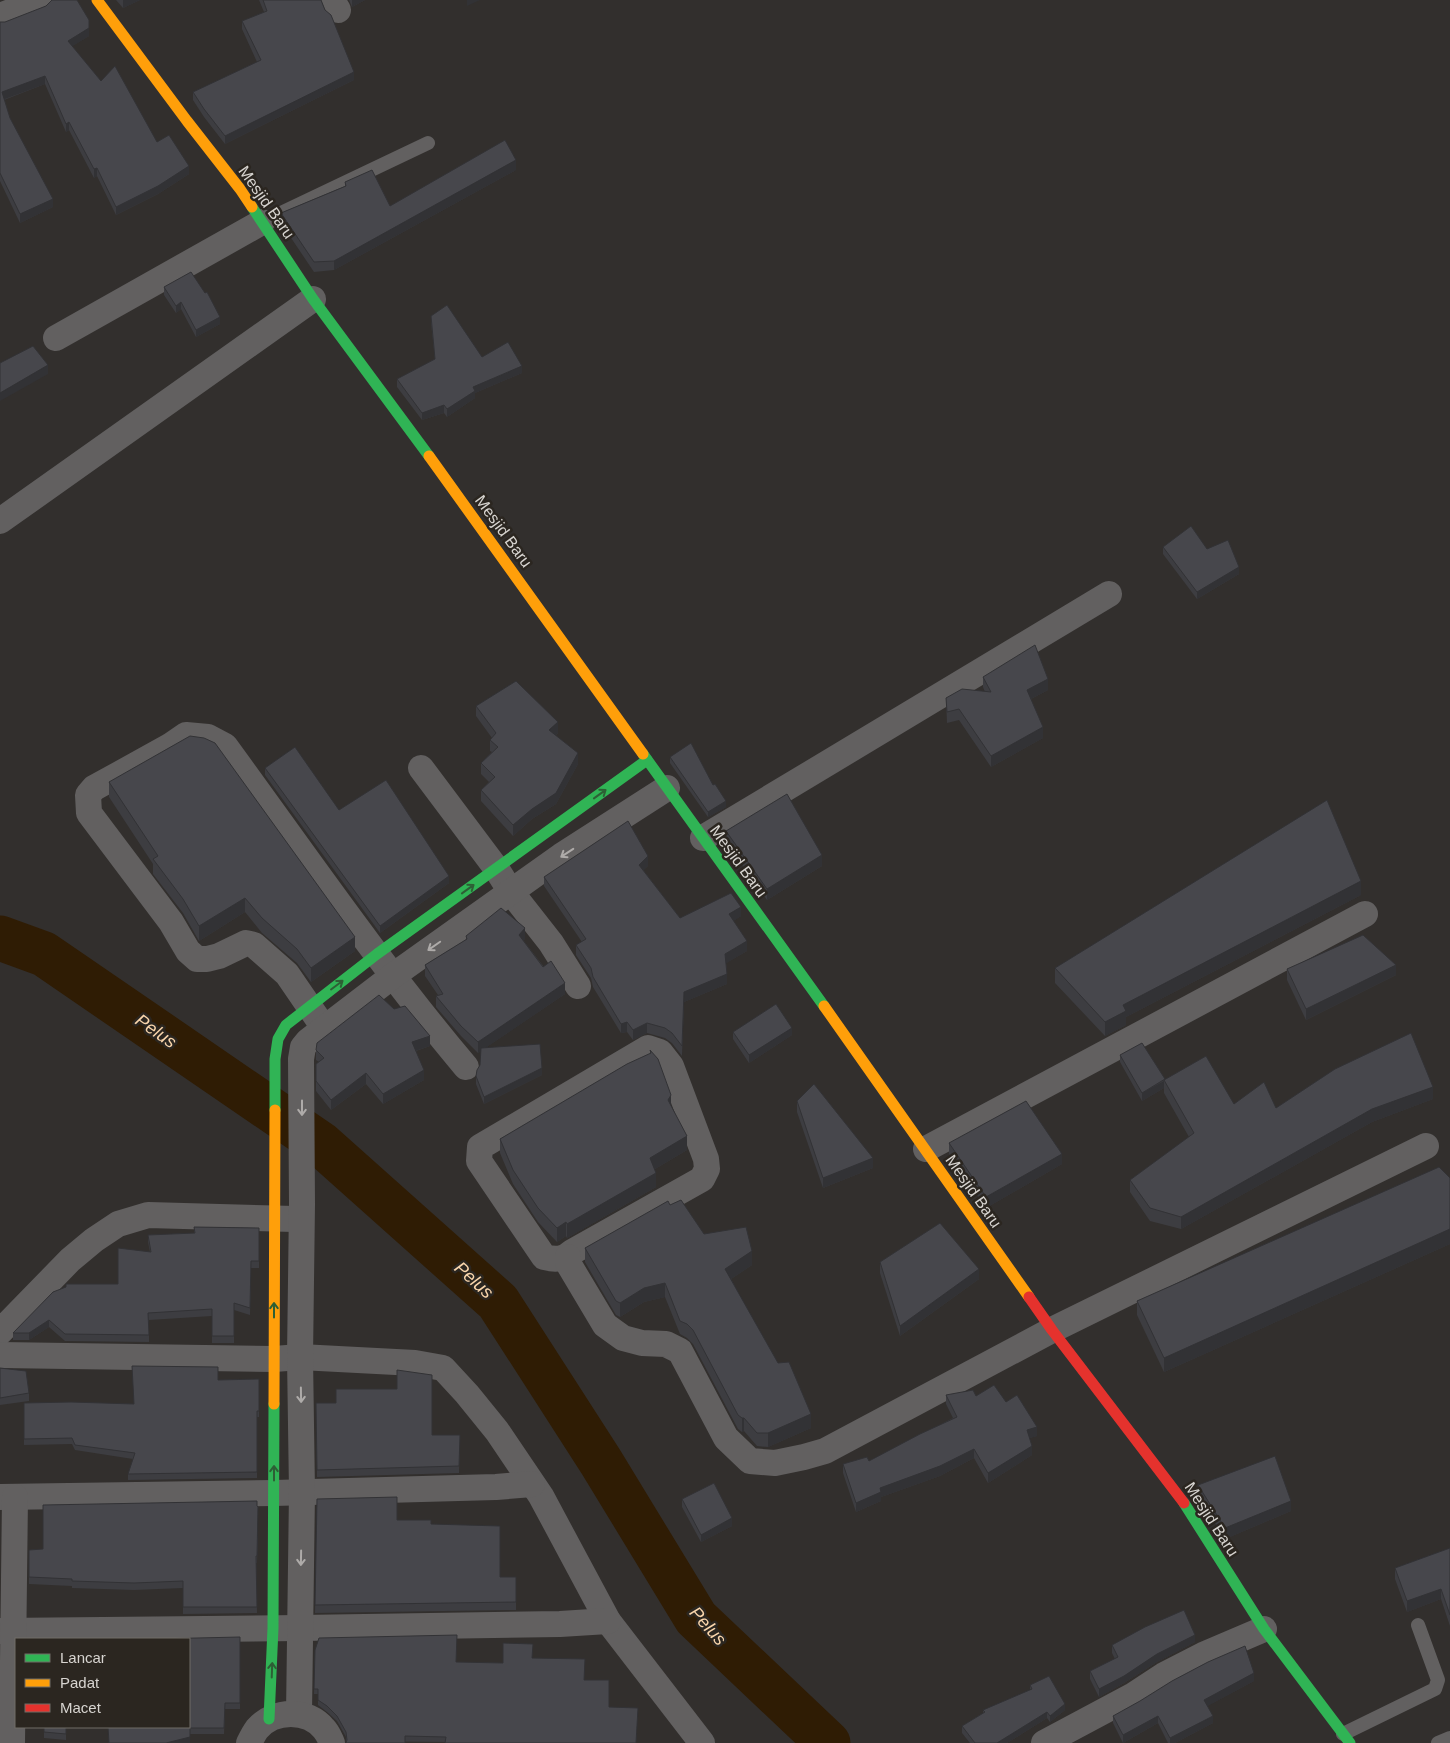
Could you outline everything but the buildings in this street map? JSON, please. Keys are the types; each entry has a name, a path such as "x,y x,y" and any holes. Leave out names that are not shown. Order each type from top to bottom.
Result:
{"street":[{"path":"0,16 41,0"},
{"name":"Mesjid Baru","path":"97,0 240,189 313,299 470,511 926,1150 1052,1330 1183,1502 1264,1629 1347,1738"},
{"path":"56,338 262,222"},
{"path":"0,521 313,299"},
{"path":"702,838 1109,594"},
{"path":"325,1029 287,974 254,946 246,943 219,956 207,959 196,958 188,951 171,922 89,813 88,795 94,788 170,746 186,735 208,737 225,746 377,954 438,1034 466,1067"},
{"path":"269,1719 273,1628 275,1059 278,1039 286,1025 377,954 647,760"},
{"path":"421,768 496,868 511,892 551,943 578,986"},
{"path":"299,1714 302,1492 300,1357 303,1047 308,1041 394,975 561,856 667,788"},
{"path":"926,1150 1365,914"},
{"path":"568,1257 554,1260 544,1257 479,1161 480,1147 648,1048 660,1052 671,1066 706,1159 707,1169 702,1179 572,1252 568,1257 568,1263 605,1325 623,1338 642,1343 666,1344 680,1351 726,1438 750,1461 775,1463 826,1451 1052,1330 1426,1146"},
{"path":"0,1332 70,1260 94,1240 118,1224 148,1215 274,1210 302,1212"},
{"path":"0,1356 274,1359 300,1357 415,1363 443,1368 467,1394 496,1431 541,1496 608,1621 702,1743"},
{"path":"12,1743 6,1631 8,1497 274,1493 496,1487 532,1484"},
{"path":"6,1631 560,1624 608,1621"},
{"path":"1044,1743 1132,1696 1164,1675 1203,1655 1264,1629"},
{"path":"249,1743 257,1729 269,1719 284,1714 299,1714 319,1724 332,1743"}],"lane":[{"path":"262,222 428,143"},
{"path":"1347,1738 1435,1689 1438,1680 1418,1625"},
{"path":"1438,1743 1450,1738"}],"waterway":[{"name":"Pelus","path":"0,938 44,954 321,1144 498,1302 601,1462 696,1618 828,1743"}],"traffic: fast":[{"path":"252,207 313,299 429,456"},
{"path":"643,754 824,1006"},
{"path":"275,1110 275,1059 278,1039 286,1025 377,954 647,760"},
{"path":"269,1719 273,1628 274,1404"},
{"path":"1184,1503 1264,1629 1350,1743"}],"traffic: slow":[{"path":"97,0 252,207"},
{"path":"429,456 643,754"},
{"path":"824,1006 1029,1297"},
{"path":"274,1404 275,1110"}],"traffic: jam":[{"path":"1029,1297 1184,1503"}]}
